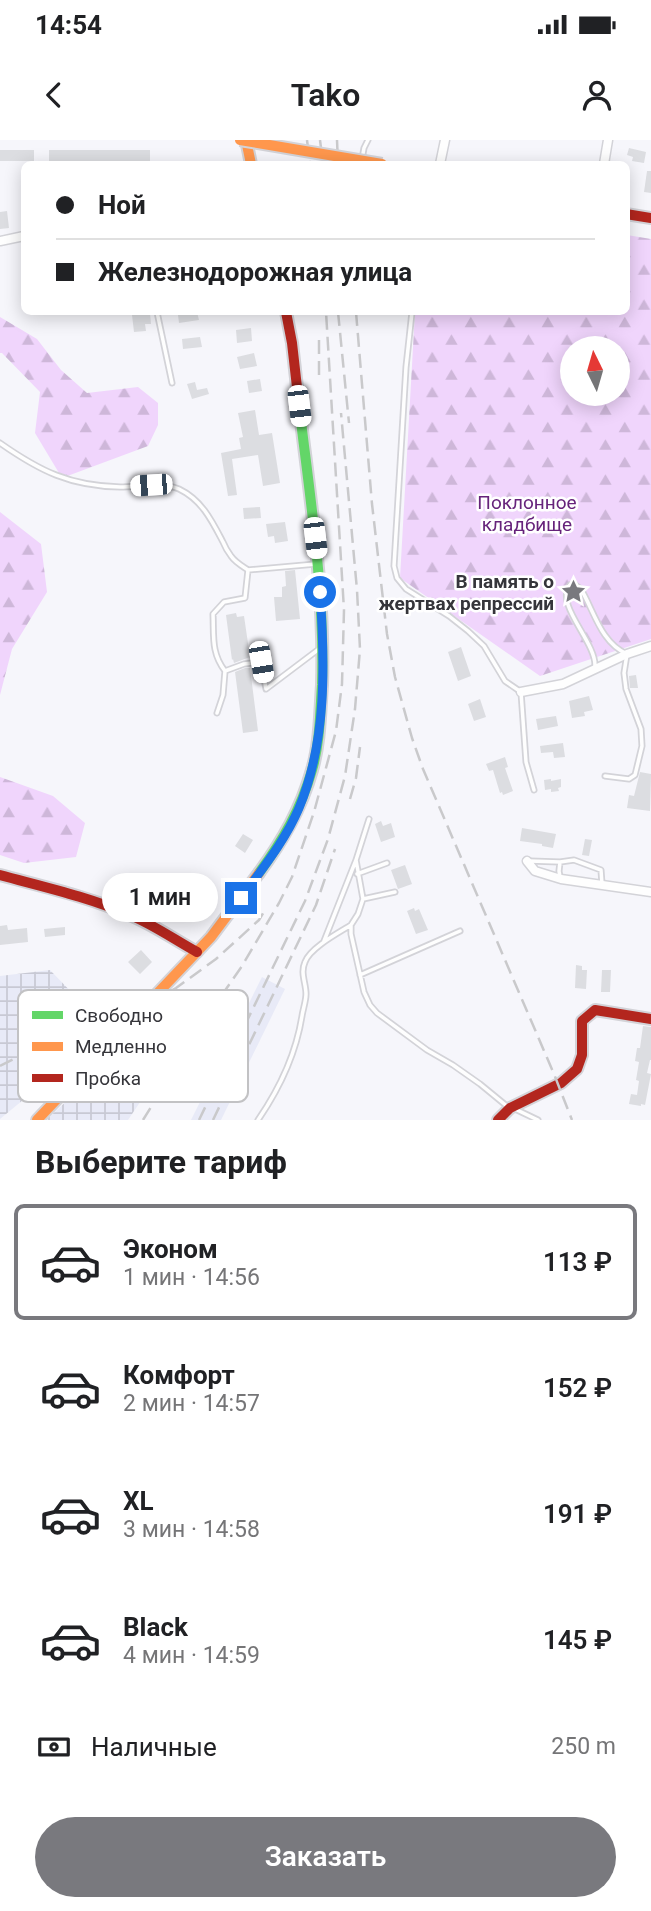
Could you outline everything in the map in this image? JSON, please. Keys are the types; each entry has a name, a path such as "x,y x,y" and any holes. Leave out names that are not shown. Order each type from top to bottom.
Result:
{"street":[{"path":"240,140 364,161"},
{"path":"246,140 250,161"},
{"path":"441,161 445,140"},
{"path":"604,161 608,140"},
{"path":"630,215 651,218"},
{"path":"0,241 21,237"},
{"path":"160,990 197,952 241,898 282,841 299,808 313,768 320,725 323,647 318,564 287,315"},
{"path":"521,692 564,684 627,654 651,646"},
{"path":"527,860 535,871 561,879 651,892"},
{"path":"0,875 120,910 151,924 197,952"},
{"path":"498,1120 509,1108 576,1073 581,1060 582,1021 595,1010 651,1019"},
{"path":"37,1120 54,1102"}],"lane":[{"path":"362,161 363,148 368,140"},
{"path":"158,315 172,383"},
{"path":"412,315 394,553 397,578 406,589 468,631 484,646 505,681 521,692 526,762 534,790"},
{"path":"0,443 26,461 76,483 177,488 206,510 231,558 248,570 318,564"},
{"path":"217,713 223,695 225,671 214,648 213,614 224,602 245,598 248,570"},
{"path":"595,669 594,654 567,602 566,593 570,585 574,584 581,589 607,640 627,654 624,673 626,690 641,729 642,746 635,775 629,779 605,776"},
{"path":"225,671 244,664 261,662 266,689 323,647"},
{"path":"324,943 369,819"},
{"path":"258,1120 268,1107 285,1073 299,1037 306,994 303,973 305,960 351,925 358,914 363,900 356,860"},
{"path":"527,860 574,860 601,870 602,886"},
{"path":"560,862 561,879"},
{"path":"357,874 387,863"},
{"path":"363,900 395,892"},
{"path":"351,925 360,975 370,1005 377,1013 426,1050 480,1084 509,1108 518,1109 538,1120"},
{"path":"360,975 460,931"}],"shaded area":[{"path":"50,970 69,990 18,990 18,1102 21,1102 0,1119 0,976"},
{"path":"262,977 285,989 248,1065 248,1005"},
{"path":"66,1102 140,1102 128,1120 46,1120"},
{"path":"200,1102 230,1102 221,1120 191,1120"}],"green space":[{"name":"Поклонное кладбище","path":"630,236 651,239 651,639 540,676 400,578 415,315 630,315"},
{"path":"0,317 37,339 61,370 87,393 138,387 158,403 158,425 148,446 62,478 35,433 40,392 0,353"},
{"path":"0,512 41,544 47,592 12,649 0,695"},
{"path":"0,777 53,796 85,823 76,857 24,863 0,855"}],"building":[{"path":"629,148 646,152 644,163 632,161 633,157 627,155"},
{"path":"0,150 34,150 34,161 0,161"},
{"path":"49,150 150,150 150,161 49,161"},
{"path":"647,171 651,171 651,193 644,192"},
{"path":"7,211 9,228 0,229 0,212"},
{"path":"132,315 150,315 151,324 145,324 146,331 134,332"},
{"path":"178,315 198,315 199,320 179,323"},
{"path":"251,328 252,341 237,343 236,330"},
{"path":"200,337 202,347 183,349 182,339"},
{"path":"254,353 257,366 240,369 237,357"},
{"path":"260,379 262,391 249,393 247,381"},
{"path":"195,382 197,390 207,388 209,394 192,399 187,384"},
{"path":"255,410 259,435 272,433 280,483 263,486 258,455 232,459 237,495 228,496 221,453 241,449 239,438 243,437 238,413"},
{"path":"260,507 261,518 244,519 243,508"},
{"path":"285,522 288,541 275,543 274,536 268,537 266,524"},
{"path":"295,570 300,619 276,621 274,597 282,597 282,587 286,586 285,571"},
{"path":"236,613 237,617 244,616 250,657 234,663 226,615"},
{"path":"461,647 471,676 458,681 448,652"},
{"path":"250,668 258,731 243,733 235,672"},
{"path":"636,675 638,688 630,688 629,676"},
{"path":"589,696 593,710 584,712 585,716 572,718 569,701"},
{"path":"480,699 486,717 474,721 468,704"},
{"path":"556,716 558,726 538,730 536,719"},
{"path":"563,743 565,757 554,758 553,752 541,753 540,746"},
{"path":"505,757 508,767 505,768 513,791 503,795 493,770 489,771 486,764"},
{"path":"640,772 651,774 650,811 627,808 629,795 634,796"},
{"path":"561,779 559,791 545,790 544,780"},
{"path":"381,821 383,826 391,823 395,837 381,842 375,824"},
{"path":"522,828 556,834 553,848 520,841"},
{"path":"243,834 253,840 245,853 235,846"},
{"path":"585,839 592,840 589,856 582,855"},
{"path":"405,865 412,884 398,889 391,870"},
{"path":"414,908 415,911 419,909 428,930 416,934 407,911"},
{"path":"7,925 8,930 27,928 28,942 0,945 0,926"},
{"path":"65,927 65,935 45,937 44,929"},
{"path":"141,950 152,962 140,974 128,962"},
{"path":"576,965 587,970 586,989 575,988"},
{"path":"602,970 611,970 610,992 601,992"},
{"path":"643,1026 651,1027 651,1060 647,1073 651,1074 645,1105 641,1106 629,1104 631,1094 637,1095 639,1062 635,1061"}],"railway":[{"path":"307,140 310,161"},
{"path":"320,140 323,161"},
{"path":"337,140 338,161"},
{"path":"225,990 242,966 292,877 314,812 336,731 342,684 344,610 326,315"},
{"path":"338,315 349,423"},
{"path":"356,315 372,504 387,634 395,677 423,769 572,1120"},
{"path":"319,340 319,375"},
{"path":"248,1019 305,901 328,839 345,776 360,649 341,413"},
{"path":"350,799 360,747"},
{"path":"248,1047 316,905 335,849"},
{"path":"172,990 216,959 259,920 265,910"},
{"path":"0,1066 18,1057"},
{"path":"143,1120 154,1102"},
{"path":"199,1120 208,1102"},
{"path":"213,1120 222,1102"}],"traffic: fast":[{"path":"259,873 297,811 315,760 319,728 322,685 321,615 316,545 299,405"}],"traffic: slow":[{"path":"240,140 364,161"},
{"path":"246,140 250,161"},
{"path":"161,990 211,937 259,873"},
{"path":"37,1120 54,1102"}],"traffic: jam":[{"path":"630,215 651,218"},
{"path":"287,315 299,405"},
{"path":"0,875 99,903 148,923 197,952"},
{"path":"498,1120 510,1108 561,1083 577,1069 582,1055 582,1021 595,1010 651,1019"}],"place":[{"name":"В память о жертвах репрессий","path":"574,592"}],"route":[{"path":"241,898 282,841 299,808 313,768 320,725 323,647 320,592"}]}
